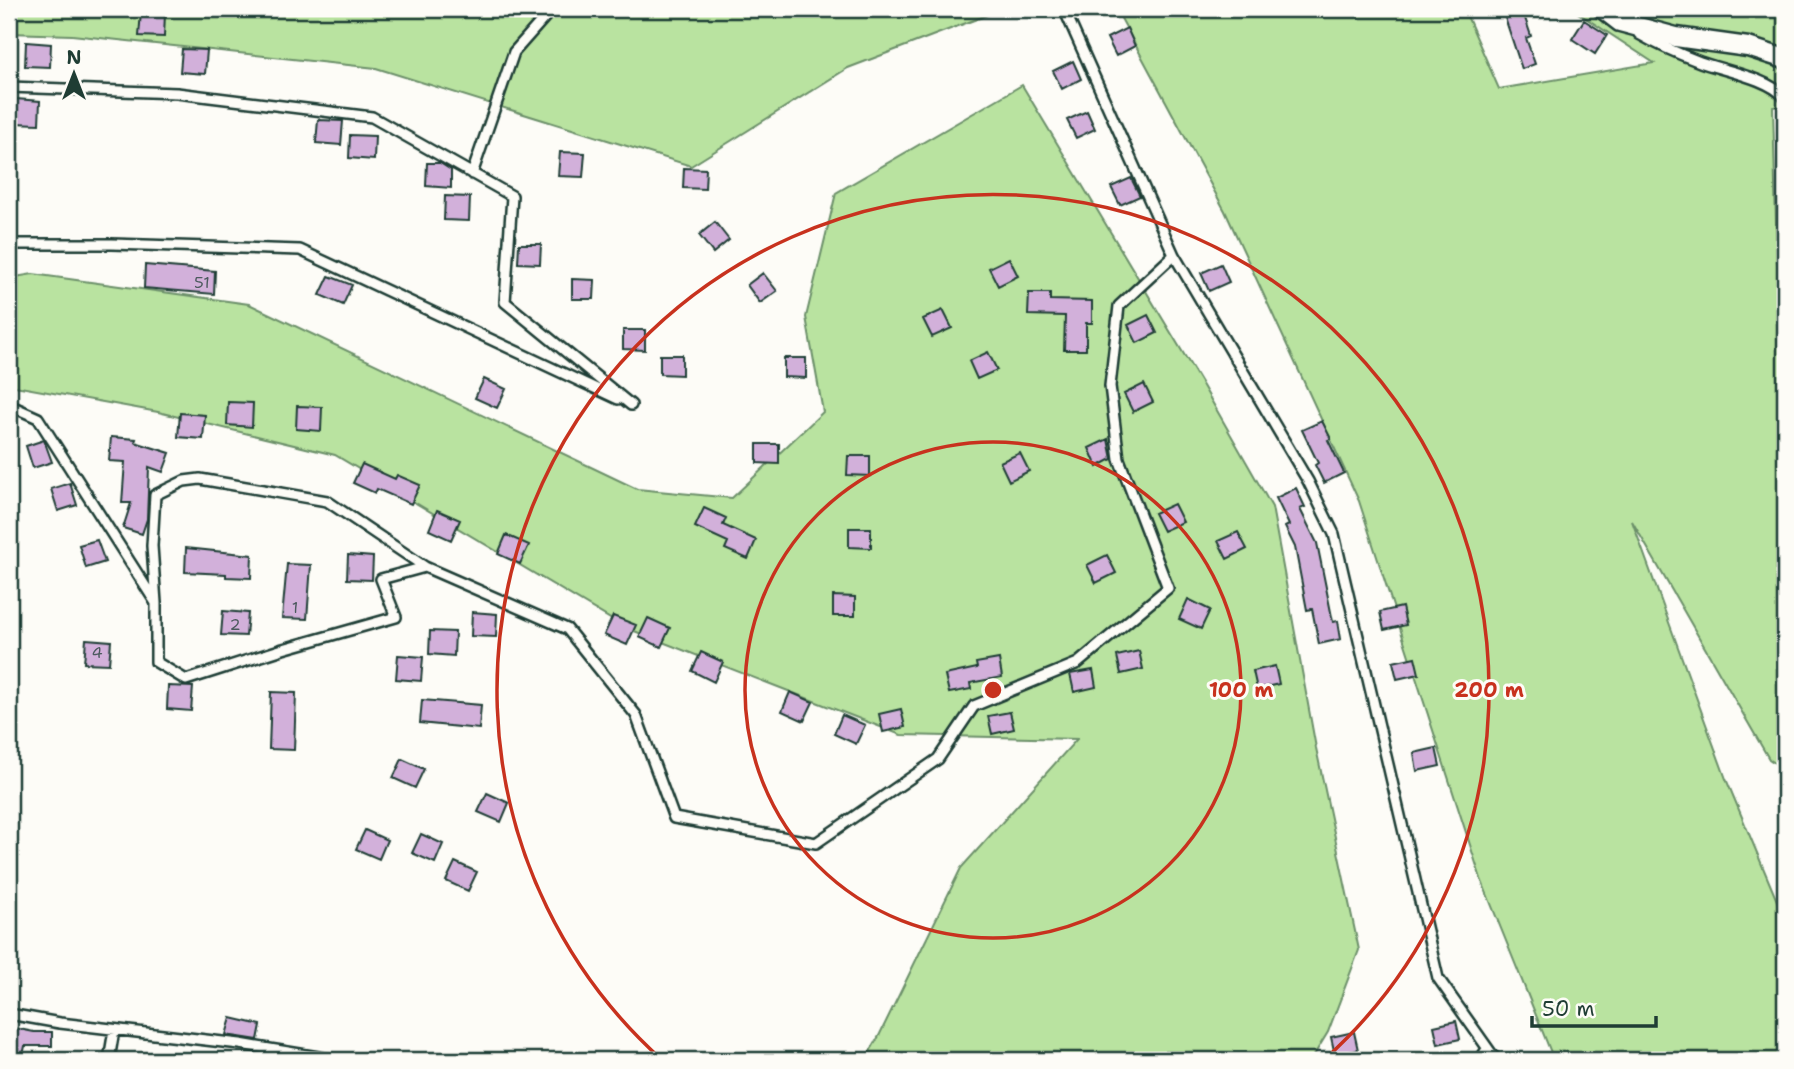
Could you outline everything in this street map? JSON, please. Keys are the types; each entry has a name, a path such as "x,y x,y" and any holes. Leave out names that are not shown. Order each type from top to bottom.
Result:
{"street":[{"path":"1604,9 1620,22 1676,37 1748,47 1785,59"}],"lane":[{"path":"472,174 514,52 552,9"},
{"path":"1064,9 1174,255 1308,481 1334,534 1438,978 1496,1060"},
{"path":"1620,22 1654,43 1756,80 1781,92 1785,97"},
{"path":"9,87 177,93 372,117 512,196 505,302 631,405 300,250 112,244 9,244"},
{"path":"425,567 381,579 396,617 186,680 156,662 152,546 155,495 184,481 200,479 327,501 425,567 567,629 636,715 674,818 816,843 938,759 974,706 1078,663 1168,588 1119,459 1110,386 1119,306 1174,255"},
{"path":"9,405 38,418 156,603"},
{"path":"9,1014 114,1030 240,1044 337,1060"},
{"path":"109,1060 114,1030"},
{"path":"1480,1060 1488,1049"}],"green space":[{"path":"9,9 1003,9 848,68 691,166 376,68 72,35 9,33"},
{"path":"1116,9 1464,9 1499,89 1654,63 1572,9 1785,9 1785,105 1773,107 1777,260 1785,294 1785,770 1769,759 1632,521 1726,779 1785,920 1785,1060 1554,1060 1481,879 1359,501 1225,211"},
{"path":"1022,85 1203,386 1272,507 1316,748 1359,950 1328,1032 1311,1060 865,1060 961,868 1077,739 901,735 624,627 335,455 158,412 9,385 9,278 33,274 249,304 637,489 732,498 823,412 806,317 836,193"}],"building":[{"path":"1522,9 1531,36 1526,38 1535,64 1522,69 1504,15"},
{"path":"141,12 165,13 164,37 139,36"},
{"path":"1584,20 1607,35 1595,54 1572,39"},
{"path":"1127,28 1135,46 1116,56 1107,38"},
{"path":"26,42 51,44 50,67 25,66"},
{"path":"182,49 207,50 205,74 180,72"},
{"path":"1073,61 1081,79 1062,89 1053,71"},
{"path":"16,99 40,101 39,124 14,123"},
{"path":"1087,111 1095,129 1076,138 1067,120"},
{"path":"318,120 343,121 341,145 316,143"},
{"path":"350,135 375,136 374,160 349,158"},
{"path":"560,152 585,153 583,177 558,176"},
{"path":"427,163 440,163 451,170 451,188 426,186"},
{"path":"684,168 706,169 705,189 683,188"},
{"path":"1131,178 1140,196 1120,205 1111,187"},
{"path":"445,196 470,197 469,221 444,220"},
{"path":"715,222 729,240 713,253 699,235"},
{"path":"519,244 541,244 540,264 518,263"},
{"path":"1009,258 1018,276 998,286 989,268"},
{"path":"1221,264 1229,282 1209,291 1201,273"},
{"path":"145,265 215,271 214,294 144,288"},
{"path":"763,273 777,291 760,303 747,285"},
{"path":"329,276 352,285 343,305 320,295"},
{"path":"572,279 595,280 594,299 572,299"},
{"path":"1029,293 1050,293 1050,300 1092,301 1092,323 1086,323 1086,350 1064,350 1065,316 1028,315"},
{"path":"943,310 952,328 932,337 923,319"},
{"path":"1148,315 1157,333 1137,343 1128,325"},
{"path":"623,330 645,330 645,350 623,349"},
{"path":"988,352 997,370 977,379 969,361"},
{"path":"660,355 682,355 682,375 660,374"},
{"path":"784,358 806,358 806,378 784,377"},
{"path":"484,379 506,389 497,408 475,398"},
{"path":"1144,384 1153,402 1133,412 1124,394"},
{"path":"228,402 253,403 252,427 227,425"},
{"path":"297,406 322,407 321,431 296,429"},
{"path":"180,413 205,415 203,439 178,437"},
{"path":"1322,421 1344,473 1324,483 1315,465 1318,463 1302,430"},
{"path":"111,437 136,439 135,442 170,453 163,472 149,467 147,519 142,534 123,528 131,503 122,503 125,462 109,461"},
{"path":"1108,439 1112,459 1097,467 1089,448"},
{"path":"44,440 52,462 33,468 26,446"},
{"path":"757,444 779,444 779,464 757,463"},
{"path":"1020,453 1029,471 1009,481 1000,462"},
{"path":"848,456 870,456 870,476 847,475"},
{"path":"362,464 395,479 397,475 420,485 411,504 377,489 375,493 353,483"},
{"path":"70,483 77,505 58,511 51,489"},
{"path":"1296,488 1305,507 1300,509 1317,543 1333,622 1338,621 1341,639 1319,644 1312,609 1307,610 1295,547 1285,527 1289,525 1276,498"},
{"path":"1174,504 1183,522 1163,531 1154,513"},
{"path":"704,508 726,518 723,525 756,540 748,559 725,549 728,542 695,527"},
{"path":"437,510 460,520 451,540 429,530"},
{"path":"849,528 871,528 871,548 849,547"},
{"path":"1238,532 1247,549 1227,559 1218,541"},
{"path":"506,535 529,545 520,564 498,554"},
{"path":"97,540 105,562 86,568 79,545"},
{"path":"186,548 252,555 251,578 185,572"},
{"path":"348,555 373,557 372,580 347,579"},
{"path":"1107,555 1116,573 1096,583 1087,565"},
{"path":"287,564 311,565 307,619 282,618"},
{"path":"833,596 855,597 855,616 833,616"},
{"path":"1188,599 1210,610 1201,629 1179,619"},
{"path":"1402,607 1406,625 1384,630 1380,612"},
{"path":"223,611 248,613 246,636 221,635"},
{"path":"472,612 497,614 496,637 471,636"},
{"path":"613,616 636,625 627,645 604,635"},
{"path":"648,618 670,628 661,647 639,637"},
{"path":"430,631 455,632 454,656 429,654"},
{"path":"86,639 111,641 109,664 84,663"},
{"path":"1139,651 1143,669 1121,674 1117,656"},
{"path":"701,652 723,662 714,682 692,671"},
{"path":"398,655 423,657 421,681 396,679"},
{"path":"1415,657 1419,674 1397,679 1393,662"},
{"path":"999,659 1002,677 970,683 971,689 949,693 945,675 977,668 976,663"},
{"path":"1275,666 1279,684 1257,689 1253,671"},
{"path":"1093,670 1096,687 1074,692 1070,674"},
{"path":"168,686 193,687 191,711 167,709"},
{"path":"271,692 296,693 294,750 269,749"},
{"path":"790,692 813,702 804,721 782,711"},
{"path":"422,700 481,705 479,729 420,723"},
{"path":"901,709 905,727 883,732 879,714"},
{"path":"1010,712 1014,729 992,734 988,716"},
{"path":"842,715 865,725 856,744 834,734"},
{"path":"1436,748 1440,766 1417,771 1414,753"},
{"path":"402,759 424,769 415,788 393,778"},
{"path":"487,793 509,803 501,822 478,812"},
{"path":"365,830 387,840 379,859 356,849"},
{"path":"421,834 443,844 435,863 412,853"},
{"path":"455,862 477,872 468,891 446,881"},
{"path":"231,1018 261,1025 258,1040 226,1035"},
{"path":"1456,1021 1460,1039 1438,1044 1434,1026"},
{"path":"9,1027 52,1032 52,1046 25,1046 22,1060 9,1059"},
{"path":"1354,1032 1358,1050 1335,1055 1331,1037"}]}
